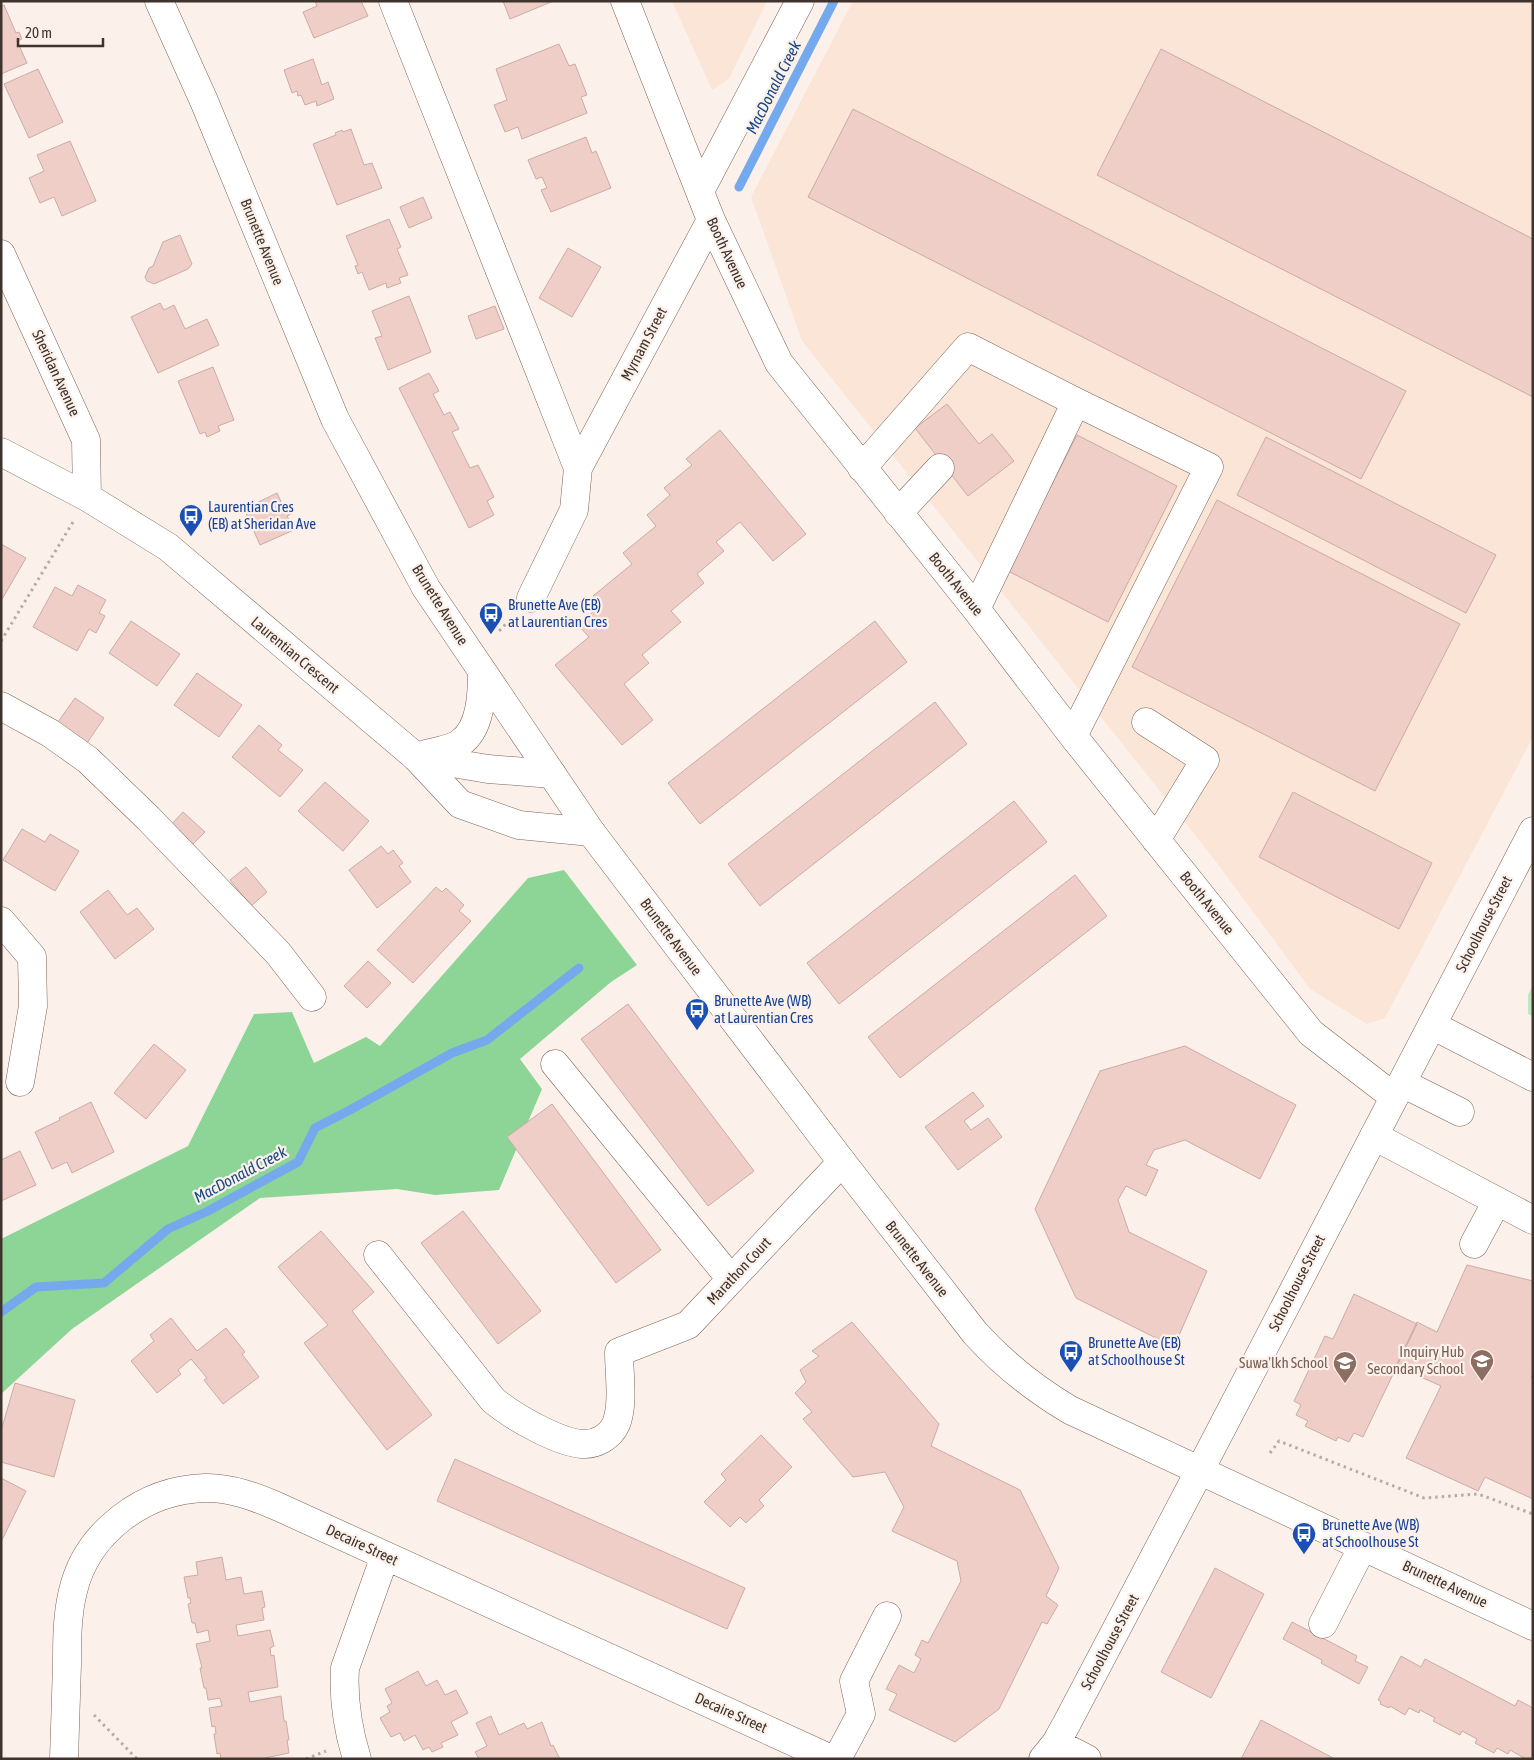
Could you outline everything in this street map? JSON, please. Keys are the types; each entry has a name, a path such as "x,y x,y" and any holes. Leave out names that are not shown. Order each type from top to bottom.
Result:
{"street":[{"name":"Brunette Avenue","path":"158,1 204,100 335,419 426,588 591,832 842,1162 975,1333 1017,1375 1070,1410 1533,1626"},
{"path":"393,1 578,468 574,510 531,598"},
{"name":"Booth Avenue","path":"625,1 711,220 779,363 976,609 1073,736 1312,1034 1398,1090 1460,1112"},
{"path":"700,191 800,1"},
{"name":"Myrnam Street","path":"578,468 711,220"},
{"name":"Sheridan Avenue","path":"1,254 86,440 87,497"},
{"path":"862,468 968,347 1209,467 1073,736"},
{"path":"976,609 1076,402"},
{"name":"Laurentian Crescent","path":"1,452 87,497 168,547 416,757 460,804 519,825 591,832"},
{"path":"898,513 940,468"},
{"path":"416,757 460,744 472,732 478,714 482,671"},
{"path":"1,706 50,733 88,760 148,818 278,953 312,996"},
{"path":"1146,722 1205,760 1156,840"},
{"path":"416,757 488,769 552,774"},
{"name":"Schoolhouse Street","path":"1049,1751 1200,1470 1533,831"},
{"path":"1,922 32,957 34,1006 20,1082"},
{"path":"1432,1025 1533,1077"},
{"path":"555,1064 731,1279"},
{"path":"1374,1136 1533,1220"},
{"name":"Marathon Court","path":"378,1255 493,1400 516,1416 561,1438 582,1444 595,1443 609,1435 616,1425 620,1411 619,1352 688,1324 842,1162"},
{"path":"1474,1244 1498,1201"},
{"name":"Decaire Street","path":"64,1759 70,1604 81,1568 97,1542 114,1524 131,1511 149,1501 178,1492 205,1488 238,1493 275,1505 831,1759"},
{"path":"1323,1624 1363,1546"},
{"path":"357,1759 347,1714 344,1683 346,1668 385,1556"},
{"path":"838,1759 861,1714 854,1681 887,1616"},
{"path":"1049,1751 1086,1759"}],"path":[{"path":"1,641 72,524"},
{"path":"481,621 488,616"},
{"path":"1270,1453 1279,1441 1424,1498 1478,1494 1533,1514"},
{"path":"66,1686 137,1759"}],"shaded area":[{"path":"672,1 767,1 729,79 712,90"},
{"path":"853,1 1533,1 1533,737 1385,1018 1367,1024 1310,989 1214,859 802,341 751,197"}],"green space":[{"path":"564,870 637,965 611,982 520,1059 542,1089 499,1190 435,1195 397,1189 260,1198 72,1329 1,1394 1,1239 188,1146 254,1014 292,1012 314,1063 366,1037 380,1046 528,878"},
{"path":"1533,985 1533,1016 1528,1014 1528,995"}],"building":[{"path":"315,1 361,1 368,16 314,38 303,12 317,6"},
{"path":"503,1 551,1 551,2 510,19"},
{"path":"4,5 16,33 19,32 22,39 17,41 27,63 1,74 1,6"},
{"path":"559,44 569,66 575,64 587,95 581,97 587,113 522,139 518,127 505,132 494,105 507,100 496,69"},
{"path":"1161,49 1533,239 1533,397 1097,175"},
{"path":"313,59 322,85 328,82 334,99 317,106 316,101 305,105 301,95 298,96 297,91 292,93 284,70"},
{"path":"38,69 63,122 29,138 4,84"},
{"path":"853,109 1406,391 1361,479 808,197"},
{"path":"351,129 364,165 372,163 382,188 337,205 313,144 336,135 335,133 342,130 343,132"},
{"path":"586,137 592,153 596,151 611,188 551,212 541,190 547,188 542,177 536,179 528,160"},
{"path":"70,141 96,201 62,216 54,197 40,203 29,178 44,171 37,155"},
{"path":"423,197 432,218 409,228 400,207"},
{"path":"389,219 401,247 397,249 408,275 399,278 401,283 387,288 386,283 369,290 362,272 358,274 355,266 358,265 346,236"},
{"path":"180,235 192,264 188,269 154,284 147,281 145,277 149,268 153,266 163,242"},
{"path":"568,248 601,267 572,317 539,298"},
{"path":"409,296 431,352 388,370 375,338 382,336 372,311"},
{"path":"160,303 164,310 174,305 185,329 207,319 219,345 158,373 131,317"},
{"path":"495,306 504,329 476,339 468,316"},
{"path":"213,367 234,420 218,426 220,431 207,437 205,432 200,434 178,381"},
{"path":"429,373 439,391 433,394 444,415 450,412 459,429 452,432 470,468 478,465 494,497 487,501 494,515 469,528 399,388"},
{"path":"947,404 979,444 992,434 1014,461 968,496 915,428"},
{"path":"720,430 806,534 773,561 740,522 716,542 724,551 697,574 704,583 671,611 681,622 642,655 649,663 624,684 653,720 622,745 555,665 589,637 578,625 601,605 593,596 632,564 623,553 656,526 647,515 670,495 664,488 692,465 686,459"},
{"path":"1077,435 1177,486 1108,622 1008,571"},
{"path":"1266,437 1496,555 1466,613 1237,495"},
{"path":"277,493 285,510 288,508 291,514 287,516 294,530 260,545 244,509"},
{"path":"1217,500 1460,624 1375,791 1132,667"},
{"path":"1,544 26,558 1,601"},
{"path":"78,585 106,600 99,613 105,616 96,633 89,629 77,651 33,627 55,587 72,596"},
{"path":"131,621 180,654 157,686 109,653"},
{"path":"875,621 907,662 700,824 668,783"},
{"path":"197,673 242,705 219,737 174,705"},
{"path":"75,698 104,718 87,743 58,722"},
{"path":"935,702 967,744 760,906 728,864"},
{"path":"259,725 282,745 278,750 303,770 280,797 232,757"},
{"path":"325,782 369,821 343,851 298,811"},
{"path":"1293,792 1432,863 1399,929 1259,857"},
{"path":"1014,801 1047,842 839,1004 807,963"},
{"path":"183,812 205,832 191,846 170,826"},
{"path":"22,829 45,842 50,834 79,851 55,891 3,860"},
{"path":"381,846 388,854 393,850 403,863 399,866 411,882 377,908 349,870"},
{"path":"246,867 267,892 251,906 230,880"},
{"path":"1075,875 1107,916 900,1078 868,1037"},
{"path":"436,887 442,892 446,888 464,905 459,911 471,921 413,983 377,950"},
{"path":"108,890 127,915 137,908 154,929 115,959 80,912"},
{"path":"368,961 391,983 367,1008 344,986"},
{"path":"628,1004 754,1171 708,1206 581,1039"},
{"path":"154,1044 186,1070 146,1119 114,1093"},
{"path":"1185,1046 1296,1105 1260,1179 1185,1140 1154,1150 1146,1165 1158,1170 1146,1196 1126,1186 1118,1200 1129,1232 1207,1271 1174,1347 1076,1298 1035,1209 1100,1071"},
{"path":"973,1092 984,1106 964,1121 971,1130 988,1118 1002,1137 958,1170 925,1127"},
{"path":"91,1102 114,1152 72,1173 67,1162 52,1169 35,1132"},
{"path":"552,1104 661,1250 616,1283 507,1137"},
{"path":"20,1151 36,1185 1,1201 1,1160"},
{"path":"463,1211 541,1311 498,1344 421,1243"},
{"path":"321,1231 374,1292 352,1311 432,1415 387,1450 304,1343 328,1325 278,1267"},
{"name":"Inquiry Hub Secondary School","path":"1467,1265 1533,1281 1533,1373 1531,1377 1533,1378 1533,1499 1485,1477 1478,1491 1406,1458 1441,1386 1396,1366 1417,1322 1437,1332"},
{"name":"Suwa'lkh School","path":"1354,1294 1417,1324 1363,1437 1354,1433 1349,1442 1338,1437 1336,1441 1305,1426 1308,1421 1296,1415 1301,1405 1294,1401 1325,1336 1333,1339"},
{"path":"171,1318 197,1351 226,1328 245,1352 242,1354 259,1377 223,1404 204,1380 207,1378 191,1359 178,1370 181,1374 157,1393 131,1361 154,1341 150,1335"},
{"path":"852,1322 939,1424 931,1446 1020,1490 1059,1568 1046,1596 1058,1605 1047,1624 1042,1622 999,1709 955,1742 889,1710 897,1694 886,1689 899,1665 914,1673 921,1659 915,1655 922,1640 928,1643 961,1581 957,1561 892,1531 904,1507 885,1472 853,1477 803,1419 812,1412 795,1393 806,1382 800,1370 819,1356 812,1351"},
{"path":"15,1383 75,1400 54,1477 1,1462 1,1431"},
{"path":"761,1435 792,1467 759,1500 764,1506 746,1523 740,1517 730,1527 704,1502 726,1480 721,1474"},
{"path":"455,1459 745,1588 727,1629 437,1501"},
{"path":"1,1478 26,1491 1,1542"},
{"path":"222,1557 226,1580 241,1577 244,1594 262,1591 265,1607 262,1608 264,1620 236,1625 238,1636 270,1630 274,1646 270,1648 271,1656 274,1655 278,1687 248,1692 250,1702 281,1696 284,1721 286,1721 289,1740 287,1740 289,1753 260,1759 221,1759 220,1753 217,1754 214,1734 216,1734 215,1726 212,1727 209,1708 222,1706 220,1698 208,1700 196,1644 210,1641 208,1630 197,1633 195,1623 192,1623 188,1604 191,1603 190,1598 188,1598 184,1577 198,1575 196,1562"},
{"path":"1215,1568 1264,1594 1211,1698 1161,1672"},
{"path":"1292,1622 1357,1656 1355,1661 1368,1667 1359,1684 1321,1663 1322,1660 1283,1639"},
{"path":"1401,1656 1421,1667 1425,1659 1515,1706 1518,1700 1533,1708 1533,1759 1526,1759 1510,1750 1508,1754 1497,1748 1494,1753 1475,1743 1477,1739 1462,1731 1460,1735 1433,1721 1435,1718 1420,1710 1419,1713 1409,1708 1405,1715 1390,1706 1389,1708 1380,1704 1381,1702 1378,1700"},
{"path":"418,1671 426,1686 437,1680 445,1695 456,1690 468,1713 451,1722 458,1735 441,1743 443,1747 432,1752 429,1747 423,1750 415,1735 404,1741 400,1733 391,1737 380,1718 390,1712 387,1706 392,1703 385,1689"},
{"path":"491,1716 499,1735 524,1723 527,1729 542,1722 551,1746 553,1745 560,1759 479,1759 475,1752 487,1746 476,1723"},
{"path":"1261,1720 1335,1759 1241,1759"}],"waterway":[{"name":"MacDonald Creek","path":"739,187 834,1"},
{"name":"MacDonald Creek","path":"1,1312 36,1287 104,1283 168,1229 208,1211 298,1162 315,1128 452,1053 487,1040 579,968"}],"place":[{"name":"Laurentian Cres (EB) at Sheridan Ave","path":"191,537"},
{"name":"Brunette Ave (EB) at Laurentian Cres","path":"491,635"},
{"name":"Brunette Ave (WB) at Laurentian Cres","path":"697,1031"},
{"name":"Brunette Ave (EB) at Schoolhouse St","path":"1071,1373"},
{"name":"Inquiry Hub Secondary School","path":"1482,1382"},
{"name":"Suwa'lkh School","path":"1345,1384"},
{"name":"Brunette Ave (WB) at Schoolhouse St","path":"1304,1555"}]}
